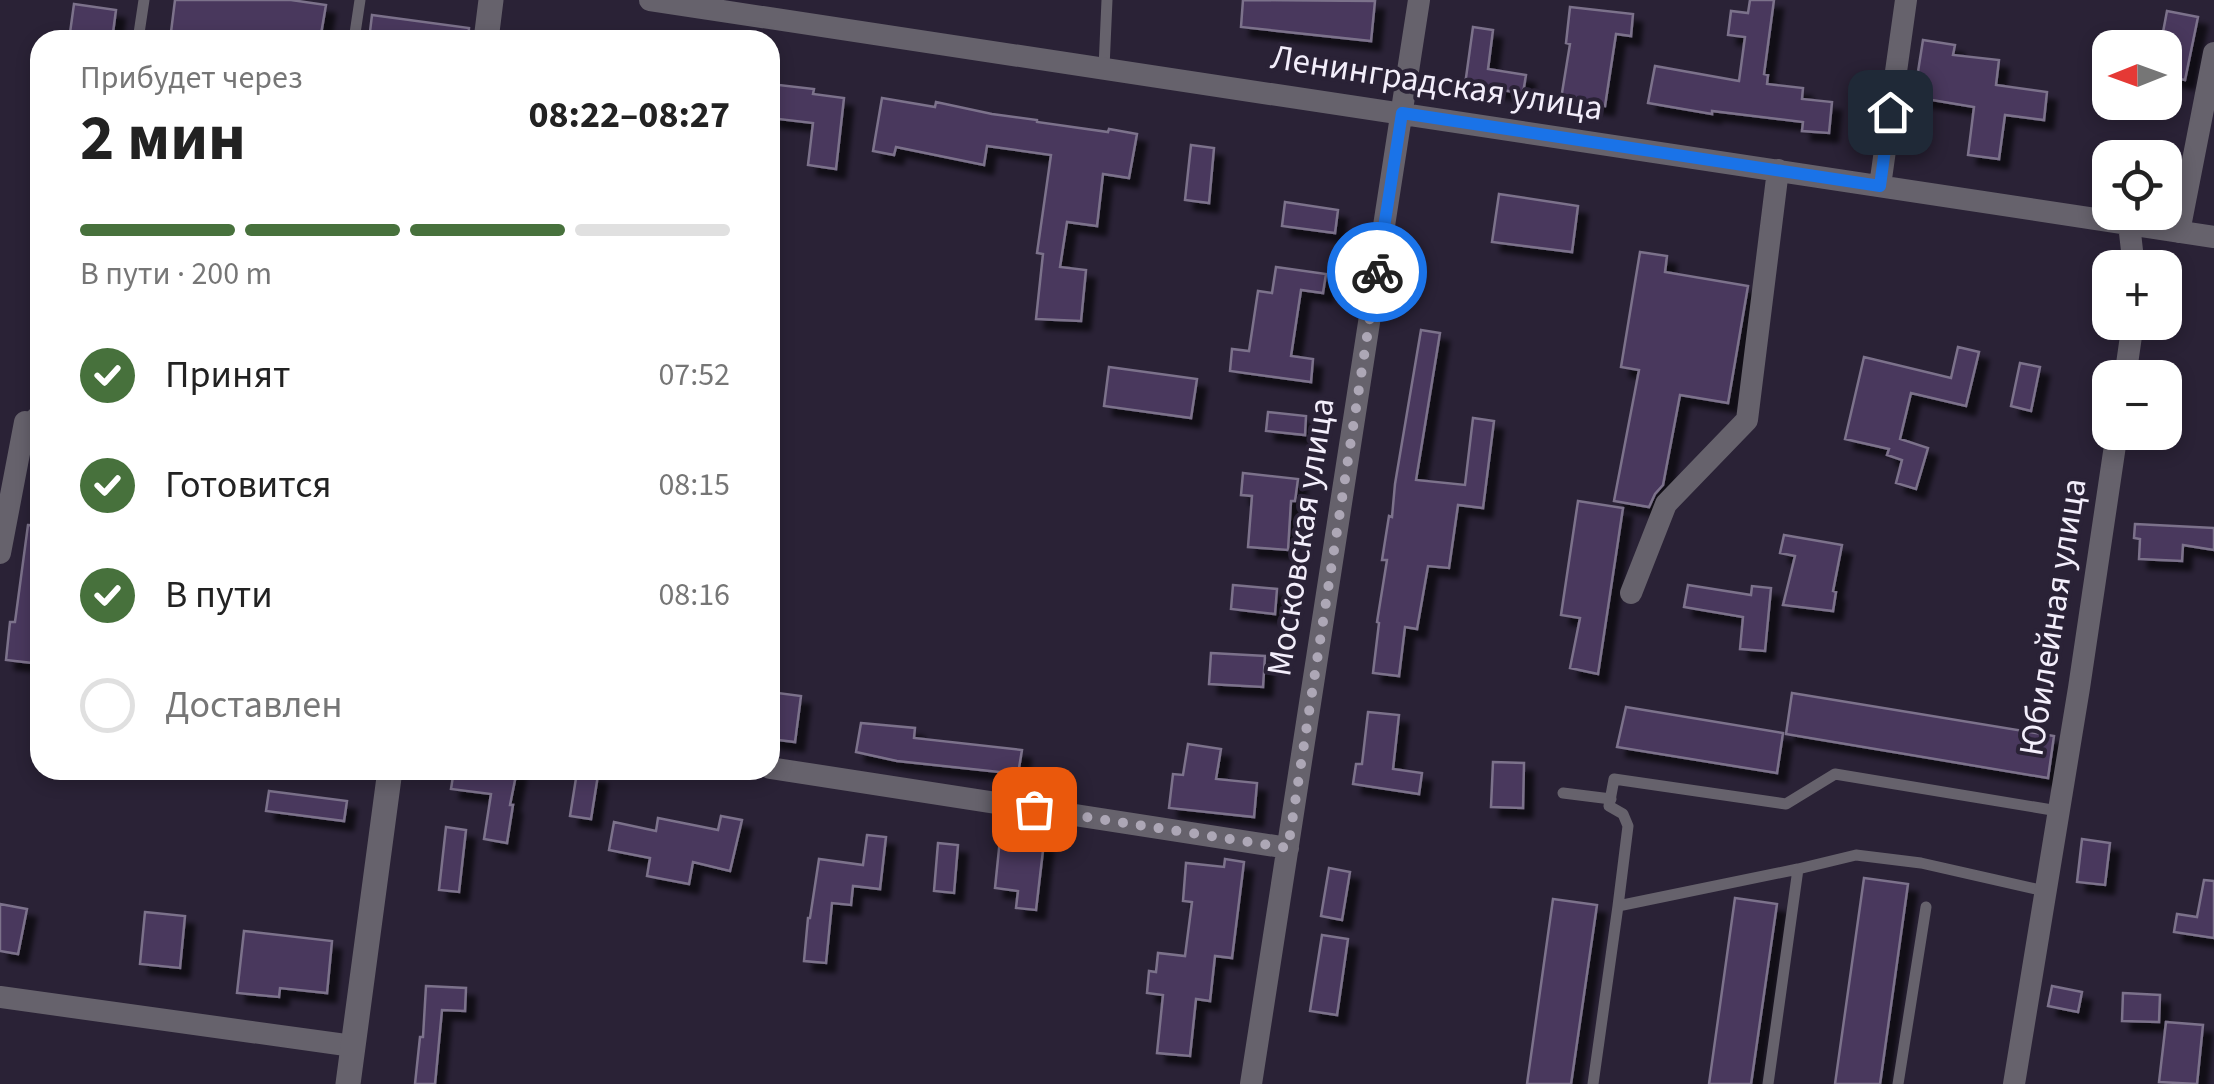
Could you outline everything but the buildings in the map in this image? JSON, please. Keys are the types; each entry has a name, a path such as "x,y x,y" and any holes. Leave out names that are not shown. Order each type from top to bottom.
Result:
{"street":[{"path":"487,30 491,0"},
{"name":"Ленинградская улица","path":"650,0 2092,218"},
{"name":"Московская улица","path":"1251,1084 1419,0"},
{"path":"1880,186 1906,0"},
{"path":"2179,232 2214,52"},
{"path":"1632,593 1666,504 1748,420 1778,170"},
{"name":"Ленинградская улица","path":"2166,230 2214,237"},
{"path":"0,553 30,424"},
{"name":"Юбилейная улица","path":"2014,1084 2114,450"},
{"path":"780,770 1288,848"},
{"path":"348,1084 389,780"},
{"path":"0,997 354,1046"}],"lane":[{"path":"140,30 144,0"},
{"path":"356,30 360,0"},
{"path":"1104,68 1107,0"},
{"path":"1593,1084 1628,826 1624,814 1609,806 1614,779 1786,804 1835,774 2058,811"},
{"path":"1563,793 1610,799"},
{"path":"1618,906 1856,854 1921,863 2045,890"},
{"path":"1768,1084 1798,869"},
{"path":"1898,1084 1926,907"}],"way so far":[{"path":"1034,809 1288,848 1377,272"}],"route":[{"path":"1377,272 1402,113 1880,186 1890,112"}]}
